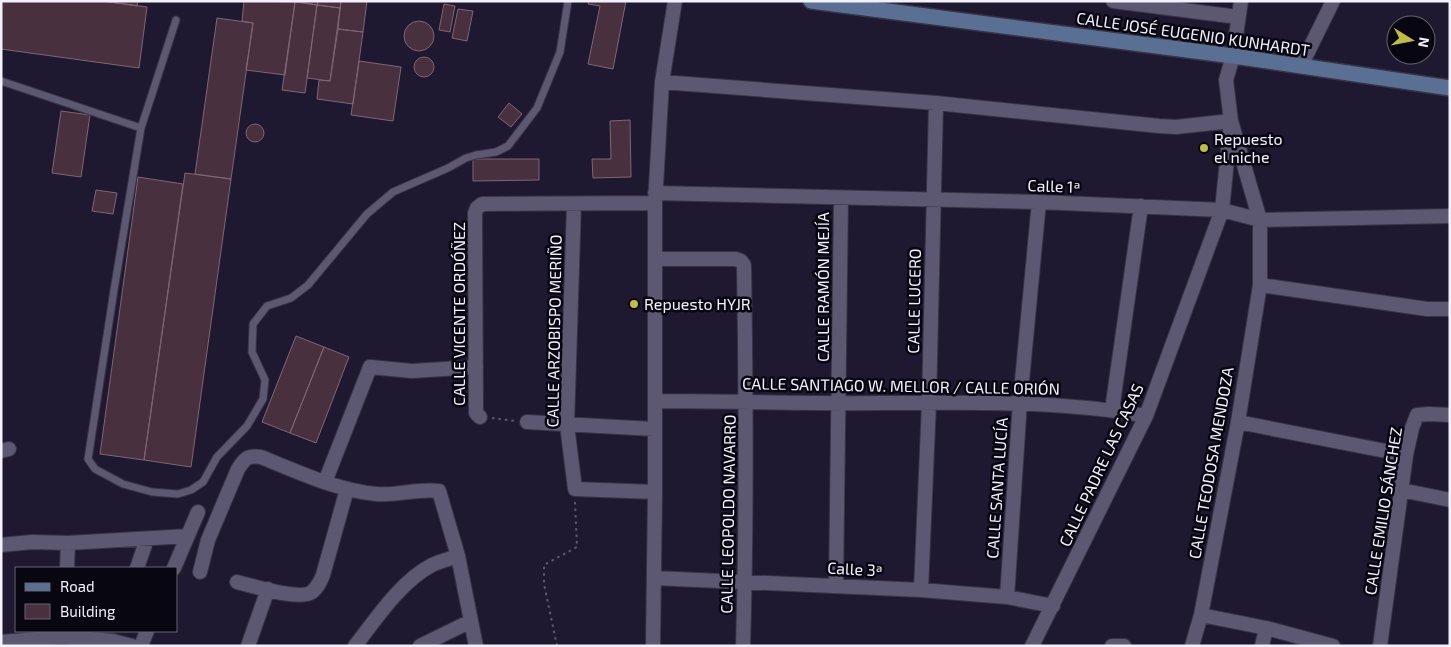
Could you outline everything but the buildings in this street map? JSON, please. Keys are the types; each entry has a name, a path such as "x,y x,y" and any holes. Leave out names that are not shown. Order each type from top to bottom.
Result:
{"street":[{"path":"653,646 655,198 662,82 676,1"},
{"name":"CALLE JOSÉ EUGENIO KUNHARDT","path":"811,1 1233,56 1450,88"},
{"path":"1113,1 1238,17"},
{"path":"662,82 936,103 1159,126 1176,127 1231,121 1226,80 1233,56 1241,1"},
{"path":"1301,66 1333,1"},
{"name":"CALLE LUCERO","path":"921,590 929,403 936,103"},
{"name":"CALLE PADRE LAS CASAS","path":"1032,646 1146,416 1222,210 1231,121"},
{"name":"CALLE TEODOSA MENDOZA","path":"1192,646 1201,616 1238,422 1260,285 1260,220 1231,121"},
{"name":"Calle 1ª","path":"655,198 841,198 1039,202 1222,210 1260,220 1450,216"},
{"name":"CALLE VICENTE ORDÓÑEZ","path":"480,417 476,413 475,213 477,208 482,204 574,204 655,198"},
{"name":"CALLE RAMÓN MEJÍA","path":"836,586 841,198"},
{"name":"CALLE SANTA LUCÍA","path":"1007,597 1020,402 1039,202"},
{"name":"CALLE ARZOBISPO MERIÑO","path":"574,204 567,424 575,488"},
{"path":"1112,410 1141,206"},
{"name":"CALLE LEOPOLDO NAVARRO","path":"654,259 736,259 744,265 747,401 743,646"},
{"path":"1260,285 1427,309 1450,309"},
{"path":"325,482 370,367 412,371 476,366"},
{"name":"CALLE SANTIAGO W. MELLOR / CALLE ORIÓN","path":"655,401 839,404 1020,402 1112,410 1146,416"},
{"name":"CALLE EMILIO SÁNCHEZ","path":"1380,646 1401,490 1412,428 1417,415 1450,415"},
{"path":"527,422 654,429"},
{"path":"1238,422 1406,456"},
{"path":"200,572 208,540 238,469 244,459 250,456 261,457 347,489 388,494 439,491 458,556 476,646"},
{"path":"575,488 655,492"},
{"path":"238,582 299,595 311,593 318,586 323,575 347,489"},
{"path":"1401,490 1450,500"},
{"path":"174,567 198,512"},
{"path":"1,546 32,542 68,543 188,536"},
{"path":"137,567 146,539"},
{"path":"67,567 68,543"},
{"path":"355,646 382,612 419,573 433,564 458,556"},
{"name":"Calle 3ª","path":"654,578 921,590 1007,597 1053,606"},
{"path":"248,646 268,589"},
{"path":"1201,616 1266,628 1333,646"},
{"path":"420,646 471,621"},
{"path":"1262,646 1266,628"},
{"path":"141,646 148,632"},
{"path":"1,642 115,636 132,646"},
{"path":"1112,646 1124,646"}],"lane":[{"path":"176,20 141,128 88,459 95,470 124,484 152,492 178,494 191,490 203,482 218,457 247,426 263,399 265,380 252,352 253,324 267,306 291,298 308,285 367,214 392,192 448,168 466,158 496,152 508,146 537,108 557,60 568,1"},
{"path":"1,81 141,128"}],"path":[{"path":"480,417 527,422"},
{"path":"557,646 544,584 544,565 577,547 575,488"}],"place":[{"name":"Repuesto el niche","path":"1204,148"},
{"name":"Repuesto HYJR","path":"634,304"}]}
